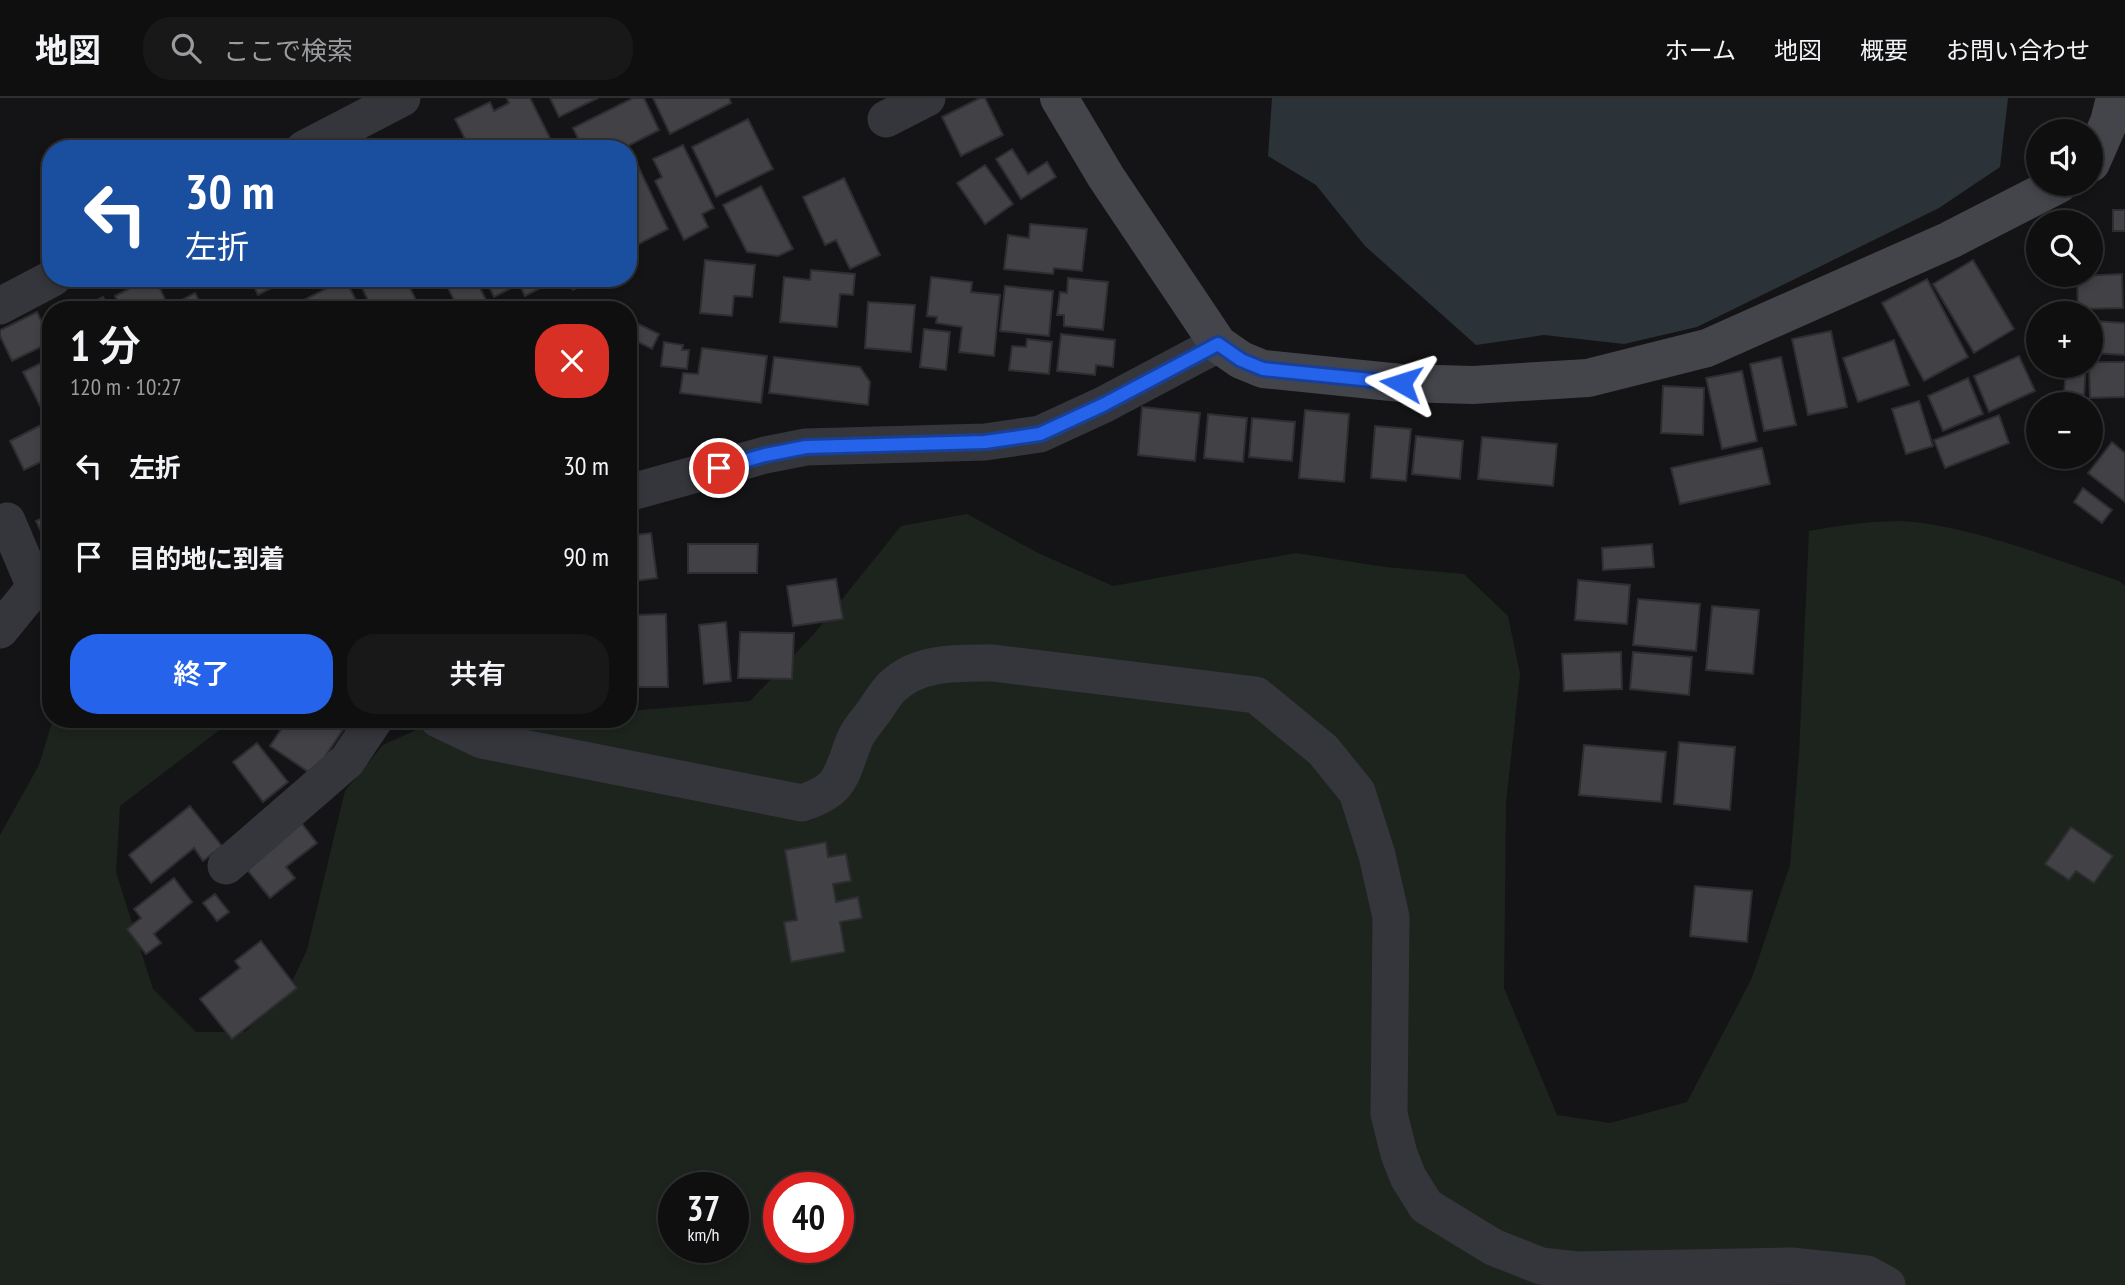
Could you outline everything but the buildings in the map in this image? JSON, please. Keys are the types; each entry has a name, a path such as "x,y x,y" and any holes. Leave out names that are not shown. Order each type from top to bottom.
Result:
{"street":[{"path":"321,140 402,98"},
{"path":"886,119 927,98"},
{"path":"1059,98 1106,177 1218,344 1241,360 1263,369 1401,383 1473,385 1588,378 1707,348 1950,240 2036,196"},
{"path":"2103,136 2115,98"},
{"path":"0,306 42,284"},
{"path":"637,491 765,455 806,447 985,442 1040,434 1103,405 1218,344"},
{"path":"0,630 35,587 2,518"},
{"path":"457,728 482,740 802,803 821,797 838,782 854,739 891,687 920,669 952,663 993,663 1256,695 1323,750 1357,792 1377,855 1391,917 1389,1114 1408,1177 1426,1206 1493,1247 1541,1266 1577,1270 1791,1266 1867,1274 1887,1285"},
{"path":"226,866 348,761 369,728"}],"shaded area":[{"path":"1272,98 2008,98 2000,167 1939,208 1697,327 1624,344 1544,335 1476,345 1365,246 1316,185 1268,156"},
{"path":"967,514 1038,553 1113,586 1296,553 1385,567 1464,574 1508,616 1520,674 1506,803 1504,988 1557,1115 1610,1123 1687,1102 1752,978 1790,865 1799,754 1809,531 1881,522 1909,522 1947,527 1997,540 2119,581 2125,586 2125,1285 0,1285 0,835 39,765 50,728 222,728 120,806 116,872 153,989 196,1032 245,1032 287,992 307,950 345,791 383,745 418,729 430,728 637,728 637,710 750,701 814,634 901,526"}],"route":[{"path":"719,468 806,447 1021,439 1040,434 1103,405 1218,344 1241,360 1263,369 1401,383"}]}
